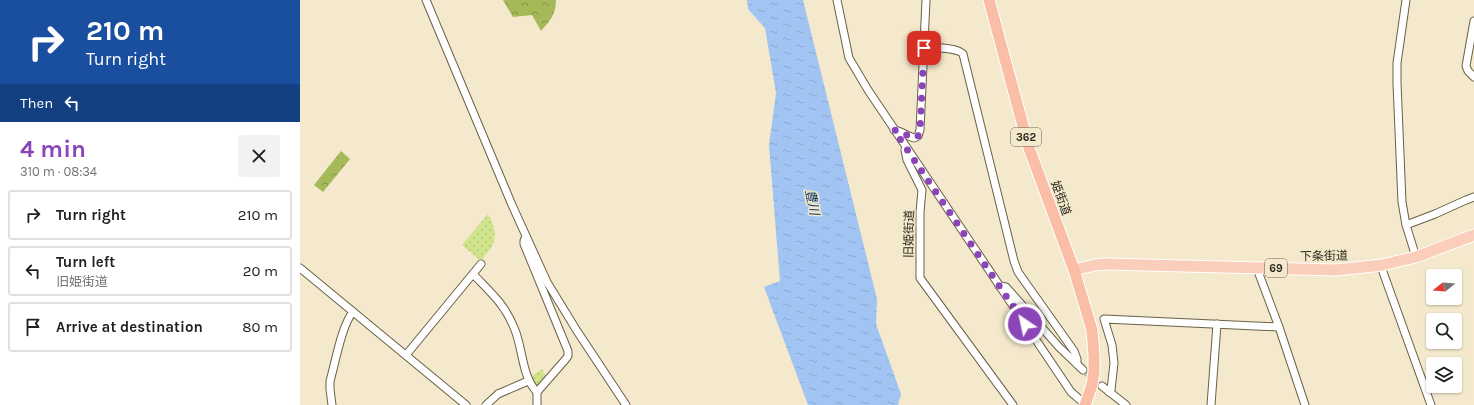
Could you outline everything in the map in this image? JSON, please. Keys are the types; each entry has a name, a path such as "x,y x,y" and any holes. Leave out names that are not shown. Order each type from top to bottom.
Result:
{"highway":[{"name":"姫街道","path":"989,0 1029,148 1074,270 1092,330 1094,343 1094,372 1086,405"}],"main road":[{"name":"下条街道","path":"1074,270 1106,264 1336,270 1382,265 1416,257 1474,235"}],"street":[{"path":"426,0 512,205 547,282 577,331 626,405"},
{"path":"838,0 849,58 894,130 1070,392 1086,405"},
{"path":"894,130 900,130 909,137 914,138 918,136 920,130 926,0"},
{"path":"1406,0 1397,63 1397,83 1402,202 1406,225 1416,257"},
{"path":"1474,21 1466,66 1468,71 1474,77"},
{"path":"924,48 955,50 960,51 963,54 1018,272 1074,351 1077,364"},
{"name":"旧姫街道","path":"904,145 907,160 922,190 920,212 920,278 1013,405"},
{"path":"1406,225 1474,197"},
{"path":"526,236 524,244 568,351 568,356 538,392 537,405"},
{"path":"406,355 481,264"},
{"path":"1382,265 1383,272 1431,405"},
{"path":"300,268 466,405"},
{"path":"1258,268 1305,405"},
{"path":"473,274 500,302 510,320 520,344 528,381 538,392"},
{"path":"999,286 1006,286 1059,347 1083,370"},
{"path":"332,405 330,381 344,329 349,316 353,312"},
{"path":"1109,392 1111,390 1114,363 1112,345 1104,319 1279,327"},
{"path":"1211,405 1217,324"},
{"path":"486,405 498,394 528,381"},
{"path":"1102,386 1126,405"}],"green space":[{"path":"503,0 556,0 552,17 541,31 532,15 513,17"},
{"path":"341,151 350,159 323,192 314,185"},
{"path":"488,214 495,234 494,243 481,261 462,245"},
{"path":"542,369 547,378 539,386 536,386 532,376"}],"water":[{"name":"豊川","path":"747,0 803,0 877,299 876,324 901,394 898,405 808,405 764,287 780,281 769,145 776,93 765,28 748,9"}],"tunnel":[{"path":"1083,370 1102,386"}],"route":[{"path":"924,48 920,130 918,136 914,138 909,137 900,130 894,130 1025,324"}]}
